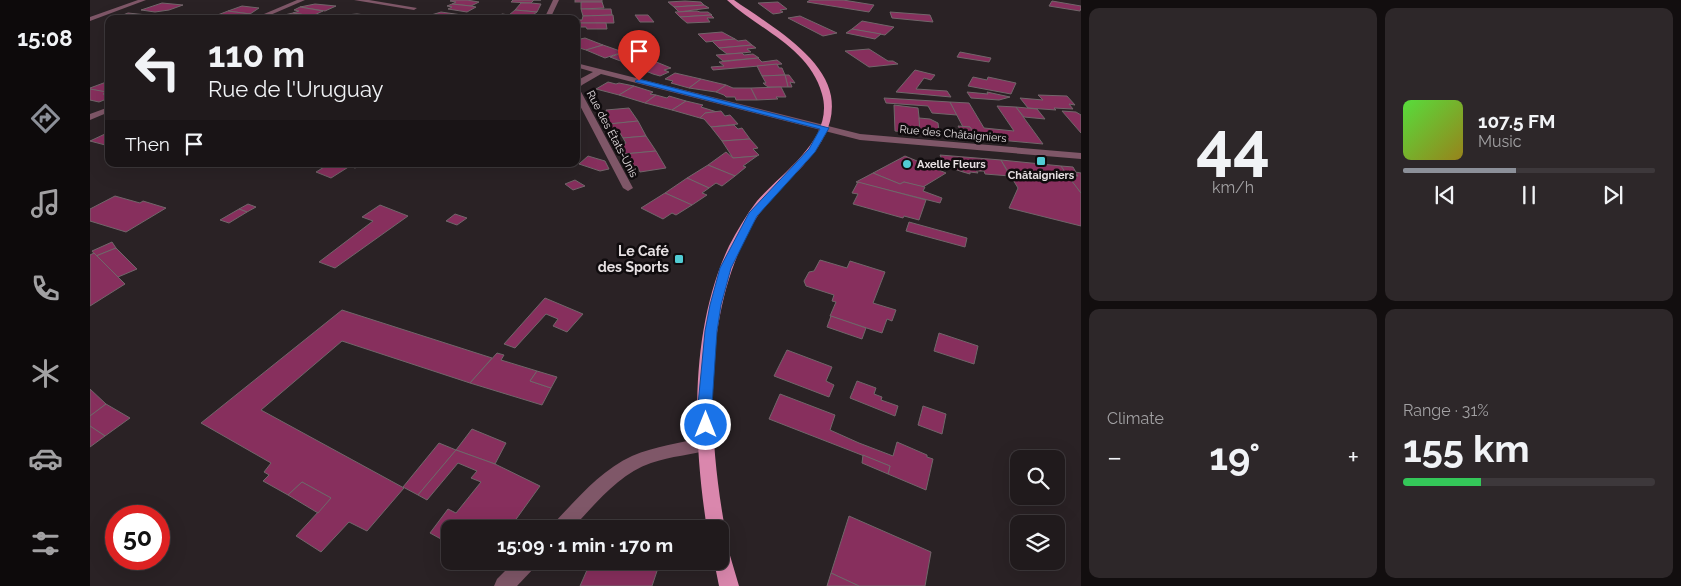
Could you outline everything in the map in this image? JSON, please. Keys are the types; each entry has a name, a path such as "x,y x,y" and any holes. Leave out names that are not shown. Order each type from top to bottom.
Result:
{"main road":[{"path":"715,520 708,472 705,405 711,331 726,268 753,215 812,150 825,128 828,114 825,87 814,68 793,46 730,0"},
{"path":"725,570 729,586"}],"street":[{"path":"90,19 143,0"},
{"path":"265,15 302,0"},
{"path":"357,0 414,8"},
{"path":"549,15 556,0"},
{"name":"Rue des Châtaigniers","path":"580,66 871,138 1081,156"},
{"name":"Rue des États-Unis","path":"580,82 600,71"},
{"name":"Rue des États-Unis","path":"580,96 628,188"},
{"path":"90,117 105,111"},
{"path":"569,520 607,481 630,465 659,454 706,444"},
{"path":"504,586 519,570"}],"building":[{"path":"513,0 534,0 531,3 511,2"},
{"path":"575,0 602,0 602,2 575,2"},
{"path":"810,0 843,0 874,5 869,12 807,2"},
{"path":"450,1 479,2 471,6 452,4 456,2"},
{"path":"1052,1 1081,6 1081,8 1080,11 1049,6"},
{"path":"581,2 602,2 604,8 581,9"},
{"path":"668,2 701,2 704,5 674,7"},
{"path":"778,2 787,9 773,14 758,3"},
{"path":"162,3 183,5 155,12 141,10"},
{"path":"521,3 541,4 537,12 515,10"},
{"path":"315,4 336,6 325,11 300,7"},
{"path":"452,4 476,7 467,12 448,9 452,7 447,6"},
{"path":"704,5 709,8 679,12 674,7"},
{"path":"242,6 259,8 250,14 228,11"},
{"path":"300,7 323,11 314,15 306,15 293,13 299,11 294,10"},
{"path":"581,9 611,9 612,15 583,16"},
{"path":"515,10 537,12 533,15 509,15"},
{"path":"228,11 250,14 246,15 218,15"},
{"path":"441,12 462,15 431,15"},
{"path":"675,12 708,12 712,15 680,17"},
{"path":"890,12 930,15 933,22 892,18"},
{"path":"128,13 147,15 123,15"},
{"path":"293,13 306,15 284,15"},
{"path":"613,15 614,23 580,23 583,16"},
{"path":"635,15 648,15 654,22 640,22"},
{"path":"711,15 714,18 707,18 710,22 687,23 680,17"},
{"path":"800,16 837,33 823,36 788,18"},
{"path":"862,21 894,27 885,35 852,29"},
{"path":"580,23 606,23 607,29 587,29 586,27 580,27"},
{"path":"852,29 881,34 875,39 846,33"},
{"path":"722,32 735,39 706,42 698,34"},
{"path":"585,38 603,45 586,50 580,48 580,39"},
{"path":"735,39 738,41 746,40 752,45 719,48 712,41"},
{"path":"603,45 623,52 605,58 586,50"},
{"path":"752,45 756,48 747,49 751,52 742,53 727,54 719,48"},
{"path":"869,49 888,61 898,64 869,67 845,51"},
{"path":"628,51 649,59 631,65 610,57"},
{"path":"960,52 991,58 989,62 957,57"},
{"path":"742,53 744,55 753,54 759,58 723,61 716,55"},
{"path":"758,58 762,62 777,60 782,64 713,70 711,67 724,66 719,62"},
{"path":"649,59 671,68 664,70 669,72 660,76 631,65"},
{"path":"777,64 779,68 782,68 785,75 762,76 757,66"},
{"path":"915,70 935,75 931,80 924,78 916,89 947,91 951,97 896,92"},
{"path":"675,73 701,79 689,88 671,83 673,81 665,79"},
{"path":"785,75 789,75 795,83 790,82 792,87 788,87"},
{"path":"785,75 788,87 768,87 763,83 766,83 762,76"},
{"path":"973,77 987,80 988,77 1016,83 1011,94 968,86"},
{"path":"701,79 726,85 716,92 689,88"},
{"path":"105,82 105,92 90,88"},
{"path":"608,82 634,86 619,95 596,89"},
{"path":"726,85 733,88 751,88 757,100 736,100 735,97 726,97 716,92"},
{"path":"634,86 653,92 650,94 656,95 645,103 619,95"},
{"path":"781,87 786,97 757,100 751,88"},
{"path":"90,89 105,92 103,94 105,94 105,100 99,102 90,100"},
{"path":"967,92 988,94 987,92 1010,97 999,100 971,98"},
{"path":"656,95 667,98 669,96 686,101 672,110 645,103"},
{"path":"1038,95 1067,96 1075,105 1069,104 1073,109 1028,108 1020,98 1043,100"},
{"path":"884,98 950,102 957,115 932,113 928,106 886,103"},
{"path":"686,101 703,105 701,107 717,112 705,113 700,118 672,110"},
{"path":"950,102 969,103 984,128 1014,131 997,106 1016,107 1043,144 977,138 970,127 963,127"},
{"path":"894,105 918,108 921,134 895,131"},
{"path":"1016,107 1037,109 1045,119 1024,117"},
{"path":"629,108 638,121 609,124 604,115 609,115 606,110"},
{"path":"721,111 725,116 730,115 738,124 711,127 704,119 700,118 705,113"},
{"path":"1062,111 1076,112 1081,115 1081,133"},
{"path":"919,118 930,119 938,123 939,131 933,132 933,134 920,133"},
{"path":"638,121 646,136 623,138 620,133 614,134 609,124"},
{"path":"734,125 738,129 742,128 750,139 722,141 711,127"},
{"path":"958,126 970,127 976,137 964,136"},
{"path":"105,134 105,145 90,141"},
{"path":"646,136 656,151 624,154 619,144 626,143 623,138"},
{"path":"750,139 758,148 753,149 759,155 757,156 733,158 722,141"},
{"path":"656,151 666,168 640,172 637,166 631,166 624,154"},
{"path":"726,152 733,158 757,156 743,166 746,167 735,176 708,165"},
{"path":"940,155 1001,160 1010,176 985,174 984,171 976,171 974,167 960,165 963,172 948,167 944,164"},
{"path":"588,156 605,161 609,169 600,171 580,163"},
{"name":"Axelle Fleurs","path":"905,156 946,173 923,187 904,182 900,184 873,173"},
{"path":"1001,160 1061,166 1081,193 1081,226 1009,208 1018,188"},
{"path":"708,165 735,176 722,186 716,183 709,188 687,178"},
{"path":"960,165 974,167 978,173 970,172 970,174 963,172"},
{"path":"1061,166 1073,167 1078,176 1068,176"},
{"path":"324,167 348,167 331,178 316,172"},
{"path":"1075,172 1081,173 1081,193 1068,176 1078,176"},
{"path":"873,173 900,184 904,182 925,187 923,191 942,198 940,203 856,182"},
{"path":"687,178 709,188 702,193 707,195 692,205 665,193"},
{"path":"575,180 585,186 573,190 565,184"},
{"path":"858,182 926,200 919,220 904,216 903,218 853,204 858,194 852,193"},
{"path":"665,193 692,205 676,215 672,213 663,219 641,208"},
{"path":"115,196 140,203 143,201 166,208 126,232 90,221 90,209"},
{"path":"248,204 256,207 247,212 239,209"},
{"path":"380,205 408,216 335,268 319,262 373,221 362,217"},
{"path":"239,209 247,212 229,223 220,220"},
{"path":"455,214 467,218 457,225 446,221"},
{"path":"909,222 967,238 965,247 906,231"},
{"path":"112,242 116,248 96,256 92,251"},
{"path":"116,248 137,269 118,277 96,256"},
{"path":"94,253 125,284 90,306 90,255"},
{"path":"820,260 847,268 850,261 885,272 873,303 896,310 892,321 887,319 882,333 830,316 836,302 832,301 834,295 806,286 804,281 809,272 814,271"},
{"path":"545,298 583,314 567,332 553,326 558,319 546,314 515,348 504,344"},
{"path":"342,310 492,358 470,383 342,341 261,410 404,488 367,531 349,522 321,552 296,536 331,498 302,482 288,495 263,481 269,475 264,472 271,463 201,423"},
{"path":"831,316 866,328 862,339 827,327"},
{"path":"939,333 978,346 974,364 934,351"},
{"path":"787,350 832,367 826,381 834,385 829,397 774,376"},
{"path":"497,353 504,355 501,360 537,371 530,381 551,388 542,405 470,383"},
{"path":"537,371 557,377 551,388 530,381"},
{"path":"857,381 876,388 874,394 882,397 881,400 898,406 895,416 850,398"},
{"path":"90,389 106,404 90,416"},
{"path":"780,394 835,415 830,430 859,443 893,456 897,442 927,455 927,457 933,459 926,490 888,474 890,466 769,419"},
{"path":"106,404 130,418 105,436 90,426 90,416"},
{"path":"923,406 946,414 942,434 918,425"},
{"path":"90,426 105,436 90,447"},
{"path":"472,429 506,443 495,464 456,450"},
{"path":"439,443 456,450 418,495 403,487"},
{"path":"456,450 495,464 540,486 515,520 441,520 441,539 430,533 448,509 456,513 481,482 471,478 477,471 458,463 427,500 418,495"},
{"path":"863,455 890,466 888,474 862,463"},
{"path":"302,482 331,498 318,513 288,495"},
{"path":"849,516 931,552 925,586 859,586 831,573"},
{"path":"587,570 657,570 652,586 580,586"},
{"path":"831,573 859,586 827,586"}],"place":[{"name":"Châtaigniers","path":"1041,161"},
{"name":"Axelle Fleurs","path":"907,164"},
{"name":"Le Café des Sports","path":"679,259"}],"route":[{"path":"639,81 825,128 812,150 762,203 734,248 726,268 711,331 705,405 706,425"}]}
